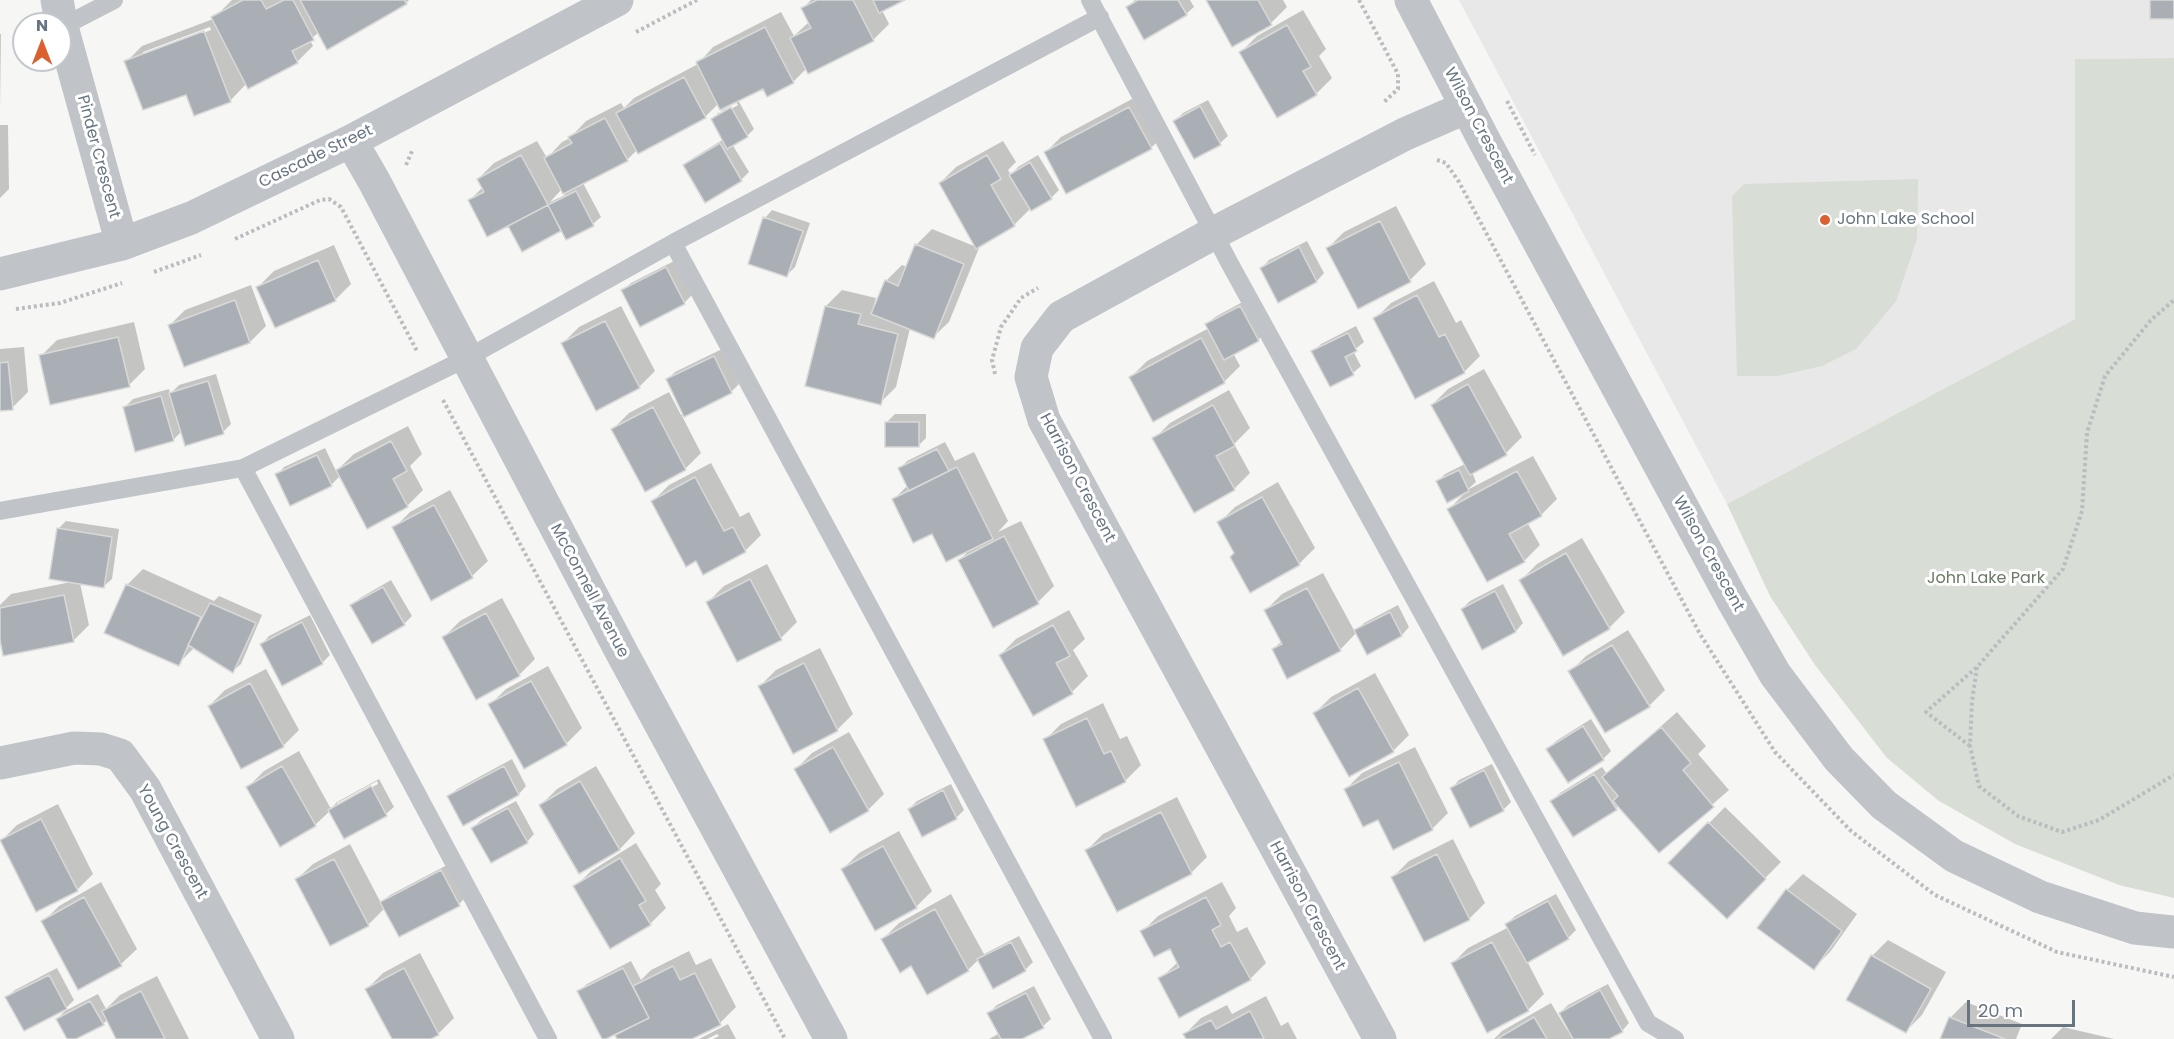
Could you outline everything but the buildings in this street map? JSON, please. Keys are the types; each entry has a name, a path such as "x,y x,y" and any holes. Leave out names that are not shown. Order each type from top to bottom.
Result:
{"street":[{"name":"Cascade Street","path":"0,274 122,244 190,218 351,141 617,0"},
{"name":"Wilson Crescent","path":"1411,0 1737,608 1775,674 1839,759 1884,805 1954,856 2040,897 2135,928 2174,932"},
{"name":"Pinder Crescent","path":"72,61 122,244"},
{"name":"Harrison Crescent","path":"1380,1039 1044,420 1031,377 1037,348 1061,317 1214,233 1405,134 1467,107"},
{"name":"McConnell Avenue","path":"351,141 622,653 831,1039"},
{"name":"Young Crescent","path":"0,764 74,748 101,750 120,756 145,789 278,1039"}],"lane":[{"path":"63,12 114,0"},
{"path":"1090,0 1214,233 1648,1023 1675,1039"},
{"path":"0,511 243,468 466,358 673,243 1100,17"},
{"path":"673,243 1103,1039"},
{"path":"243,468 548,1039"}],"path":[{"path":"633,34 697,0"},
{"path":"404,169 411,151 422,146"},
{"path":"1434,159 1446,163 1459,183 1700,634 1775,752 1851,831 1935,895 2057,952 2174,977"},
{"path":"224,244 320,200 329,199 341,207 785,1039"},
{"path":"148,274 182,264 203,254"},
{"path":"10,310 60,303 125,282"},
{"path":"1970,746 1926,712 1977,667 2063,569 2082,511 2086,433 2105,376 2151,320 2174,300"},
{"path":"1977,667 1972,701 1970,746 1979,786 2018,816 2062,832 2099,820 2174,775"}],"shaded area":[{"name":"John Lake School","path":"1459,0 2174,0 2174,58 2075,59 2075,319 1727,504"}],"green space":[{"name":"John Lake Park","path":"2174,58 2174,898 2119,885 2015,844 1939,801 1887,758 1815,665 1770,596 1727,504 2075,319 2075,59"},
{"path":"1918,179 1917,239 1896,301 1856,349 1822,366 1777,376 1737,376 1732,196 1744,184"}],"place":[{"name":"John Lake School","path":"1825,220"}]}
